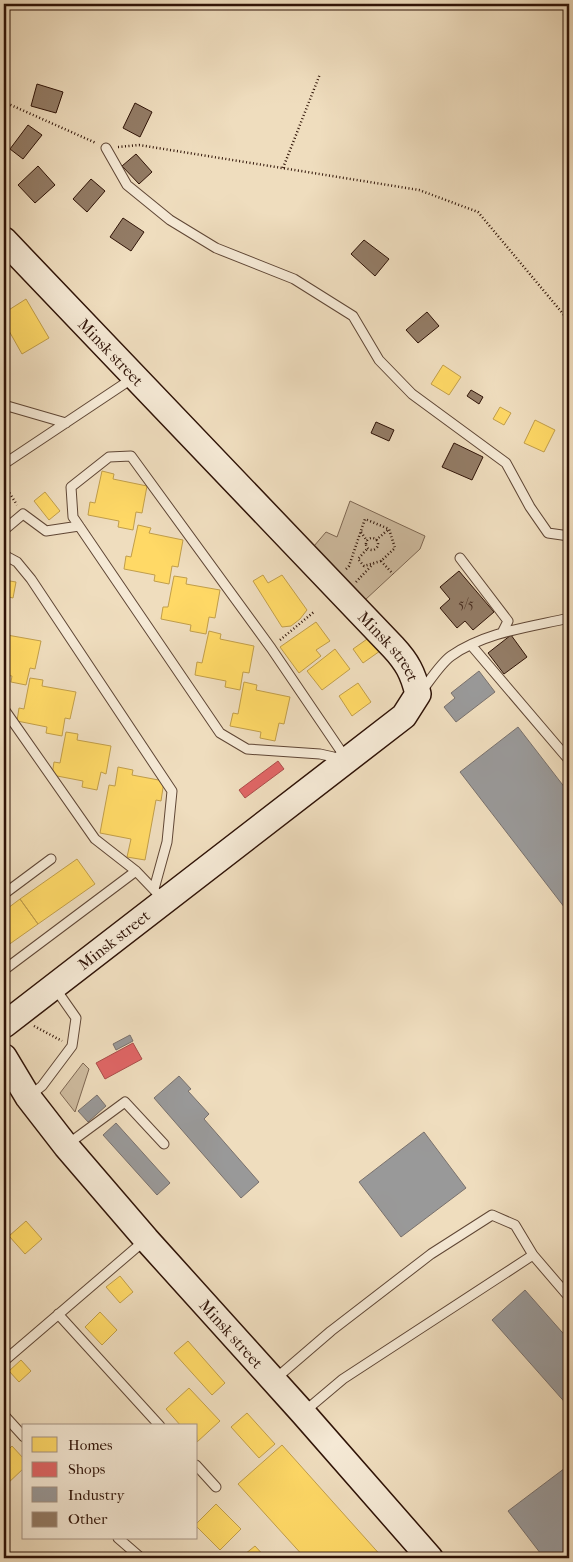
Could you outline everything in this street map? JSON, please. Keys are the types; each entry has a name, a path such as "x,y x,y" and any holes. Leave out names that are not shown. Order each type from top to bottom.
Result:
{"main road":[{"name":"Minsk street","path":"4,240 136,377 345,579 406,661 418,694 404,716 347,760 159,895 54,987 4,1025"},
{"name":"Minsk street","path":"4,1057 28,1097 66,1146 146,1239 303,1413 430,1558"}],"lane":[{"path":"106,148 127,185 170,220 216,248 294,279 353,316 380,360 412,394 506,463 530,507 548,533 569,536"},
{"path":"4,464 136,377"},
{"path":"4,405 66,423"},
{"path":"131,456 271,648 347,760 320,754 247,749 220,734 73,517 72,487 109,457 131,456"},
{"path":"4,530 24,514 46,530 79,526"},
{"path":"4,555 16,562 32,579 172,791 159,895"},
{"path":"460,558 508,621 502,633"},
{"path":"416,698 449,657 471,645 502,633 569,618"},
{"path":"471,645 569,760"},
{"path":"4,710 95,839 136,871 159,895"},
{"path":"4,894 51,859"},
{"path":"4,970 136,871"},
{"path":"28,1097 42,1086 72,1046 76,1018 54,987"},
{"path":"66,1146 125,1102 164,1144"},
{"path":"273,1381 331,1331 388,1286 431,1254 492,1214 515,1225 534,1255 569,1298"},
{"path":"4,1361 146,1239"},
{"path":"303,1413 343,1379 534,1255"},
{"path":"58,1314 158,1424"},
{"path":"4,1415 22,1435"},
{"path":"198,1467 216,1487"},
{"path":"120,1540 141,1558"}],"path":[{"path":"283,168 320,74"},
{"path":"4,102 106,148 140,145 419,190 478,212 569,321"},
{"path":"4,484 24,514"},
{"path":"345,579 365,519 389,529 395,548 381,561 364,566 358,559"},
{"path":"376,540 389,529"},
{"path":"345,579 367,548 367,540 361,532"},
{"path":"367,540 372,538 376,540"},
{"path":"367,548 371,550 376,549 378,543 376,540"},
{"path":"381,561 393,574"},
{"path":"345,579 374,563"},
{"path":"271,648 315,611"},
{"path":"33,1026 72,1046"}],"shaded area":[{"path":"350,501 425,536 420,549 365,600 314,546 326,532 337,537"},
{"path":"83,1063 89,1069 75,1112 60,1093"}],"building: Homes":[{"path":"26,299 49,338 22,354 4,322 4,313"},
{"path":"443,365 461,377 449,395 431,384"},
{"path":"500,407 511,413 504,425 493,419"},
{"path":"535,420 555,430 544,452 524,443"},
{"path":"102,471 114,474 113,479 147,486 142,513 136,512 133,530 118,527 119,521 88,515 90,502 95,503"},
{"path":"45,492 60,511 49,520 34,501"},
{"path":"138,525 151,528 149,533 183,540 178,567 172,566 169,584 154,581 155,575 124,569 126,556 131,557"},
{"path":"263,575 268,583 282,575 307,610 291,626 282,627 253,581"},
{"path":"174,576 187,578 186,584 220,590 215,618 209,617 206,634 190,631 191,625 161,619 163,607 168,607"},
{"path":"4,580 16,582 13,598 9,597 4,624"},
{"path":"316,622 330,641 316,650 321,656 299,673 280,647"},
{"path":"4,628 8,629 7,635 41,641 35,669 30,668 26,685 11,682 12,676 4,675"},
{"path":"209,631 221,634 220,639 254,646 249,673 243,672 240,690 225,687 226,681 195,675 197,662 202,663"},
{"path":"370,637 380,651 363,663 353,649"},
{"path":"335,649 350,669 322,690 307,671"},
{"path":"30,678 43,680 42,686 76,692 70,719 65,718 62,736 46,733 47,727 17,721 19,708 24,709"},
{"path":"244,682 257,685 256,690 290,697 284,724 279,723 275,741 260,738 261,732 230,726 233,713 238,714"},
{"path":"358,683 371,702 352,716 339,696"},
{"path":"66,732 78,734 77,740 111,746 106,774 101,772 97,790 82,787 83,781 52,775 54,762 60,763"},
{"path":"118,767 133,770 132,775 164,781 161,801 156,800 145,860 127,857 131,839 100,833 109,785 115,786"},
{"path":"77,859 95,884 38,924 20,899"},
{"path":"20,899 38,924 4,948 4,911"},
{"path":"26,1221 42,1239 25,1254 9,1236"},
{"path":"120,1276 133,1292 120,1303 106,1287"},
{"path":"100,1312 117,1330 102,1345 85,1327"},
{"path":"188,1341 225,1383 212,1395 174,1353"},
{"path":"21,1360 31,1371 19,1382 9,1371"},
{"path":"189,1388 220,1421 198,1441 198,1424 179,1424 166,1409"},
{"path":"247,1413 275,1444 259,1458 231,1427"},
{"path":"282,1445 383,1558 305,1558 238,1484"},
{"path":"12,1446 22,1457 22,1470 6,1485 4,1483 4,1454"},
{"path":"216,1504 241,1529 220,1550 198,1528 198,1522"},
{"path":"255,1546 266,1558 240,1558"}],"building: Shops":[{"path":"278,761 284,769 245,798 239,790"},
{"path":"133,1043 142,1059 105,1079 96,1063"}],"building: Industry":[{"path":"479,671 495,692 456,722 444,707 455,698 451,693"},
{"path":"518,727 569,793 568,912 460,772"},
{"path":"130,1035 133,1041 116,1050 113,1044"},
{"path":"179,1076 191,1089 188,1091 209,1114 204,1119 259,1182 241,1198 154,1098"},
{"path":"97,1095 106,1106 88,1122 78,1111"},
{"path":"116,1123 170,1183 157,1195 103,1135"},
{"path":"424,1132 466,1188 401,1237 359,1182"},
{"path":"525,1290 569,1340 569,1407 492,1320"},
{"path":"569,1465 569,1552 561,1558 544,1558 508,1511"}],"building: Other":[{"path":"37,84 63,92 56,113 31,106"},
{"path":"135,103 152,112 140,137 123,128"},
{"path":"28,125 42,135 23,159 10,149"},
{"path":"136,154 152,172 139,184 122,166"},
{"path":"38,166 55,185 35,203 18,185"},
{"path":"91,179 105,191 87,212 73,199"},
{"path":"123,218 144,232 131,251 110,237"},
{"path":"364,240 389,259 375,276 351,254"},
{"path":"427,312 439,326 418,343 406,330"},
{"path":"471,390 483,397 479,404 467,396"},
{"path":"376,422 394,430 389,441 371,433"},
{"path":"454,443 483,457 472,480 442,467"},
{"path":"459,571 494,612 473,630 465,621 457,628 440,608 450,599 440,587"},
{"path":"511,635 527,657 504,674 488,653"}]}
